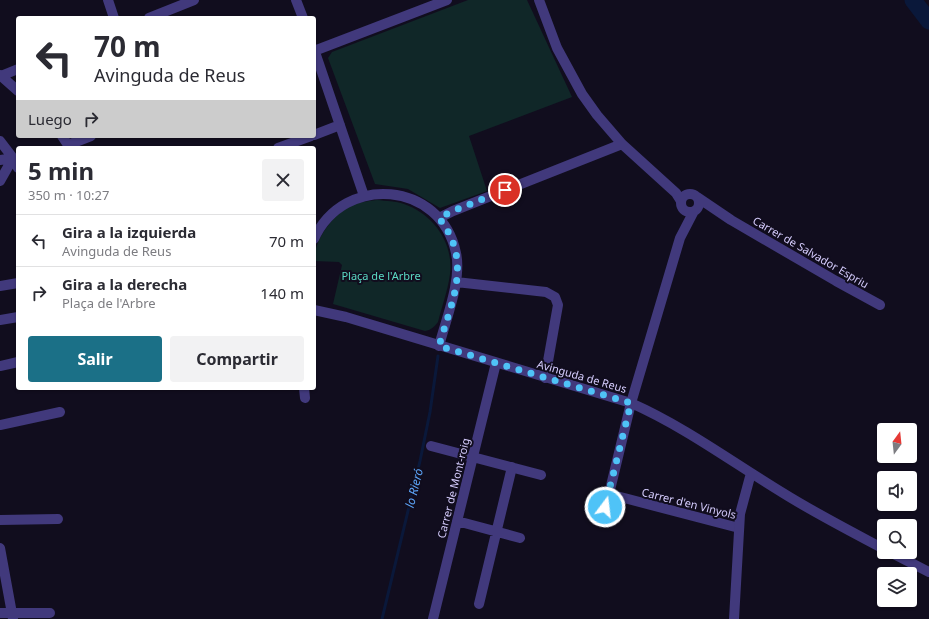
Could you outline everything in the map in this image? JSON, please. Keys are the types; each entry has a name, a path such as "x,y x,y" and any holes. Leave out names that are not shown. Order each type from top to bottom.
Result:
{"street":[{"path":"108,0 113,16"},
{"path":"154,16 194,0"},
{"path":"296,0 302,16"},
{"path":"316,49 447,0"},
{"name":"Carrer de Salvador Espriu","path":"539,0 557,48 582,94 597,115 622,144 676,193 682,205"},
{"path":"316,56 364,196"},
{"path":"16,71 1,76 16,89"},
{"path":"316,134 340,125"},
{"path":"69,146 87,138"},
{"path":"284,146 306,138"},
{"path":"0,141 16,164"},
{"path":"439,218 453,211 622,144"},
{"path":"0,160 13,158"},
{"path":"0,182 13,158"},
{"name":"Carrer de Salvador Espriu","path":"649,168 694,195 730,220 880,305"},
{"path":"316,236 322,225 332,214 343,205 364,196 386,194 408,198 422,204 439,218 448,231 455,249 458,269 439,346"},
{"path":"602,519 631,403 680,238 699,202 694,195 684,195 680,238"},
{"path":"682,205 686,211 695,210"},
{"name":"Carrer de Salvador Espriu","path":"695,210 730,220"},
{"path":"456,282 546,292 555,296 558,305 545,378"},
{"path":"0,286 16,283"},
{"name":"Avinguda de Reus","path":"316,310 346,317 631,403 651,411 689,432 808,508 877,545"},
{"path":"0,320 16,317"},
{"path":"0,366 16,362"},
{"name":"Carrer de Mont-roig","path":"432,619 496,363"},
{"path":"0,424 60,412"},
{"path":"431,446 541,475"},
{"path":"478,604 512,467"},
{"path":"734,619 740,514 751,473"},
{"name":"Carrer d'en Vinyols","path":"609,494 739,528"},
{"path":"0,520 58,519"},
{"path":"457,520 520,538"},
{"path":"0,548 13,616"},
{"path":"904,559 929,572"},
{"path":"0,613 13,616 50,613"}],"green space":[{"path":"468,0 527,0 572,97 469,136 487,191 440,208 408,189 375,184 328,58 332,52"},
{"name":"Plaça de l'Arbre","path":"377,200 404,204 424,215 432,222 445,241 449,251 449,280 438,322 429,330 425,331 333,304 342,265 339,262 316,261 317,245 326,228 338,215 352,205"}],"waterway":[{"path":"913,0 929,21"},
{"name":"lo Rieró","path":"382,619 420,461 430,412 438,356"}],"route":[{"path":"505,190 439,218 452,238 458,261 458,276 439,346 631,403 605,507"}]}
